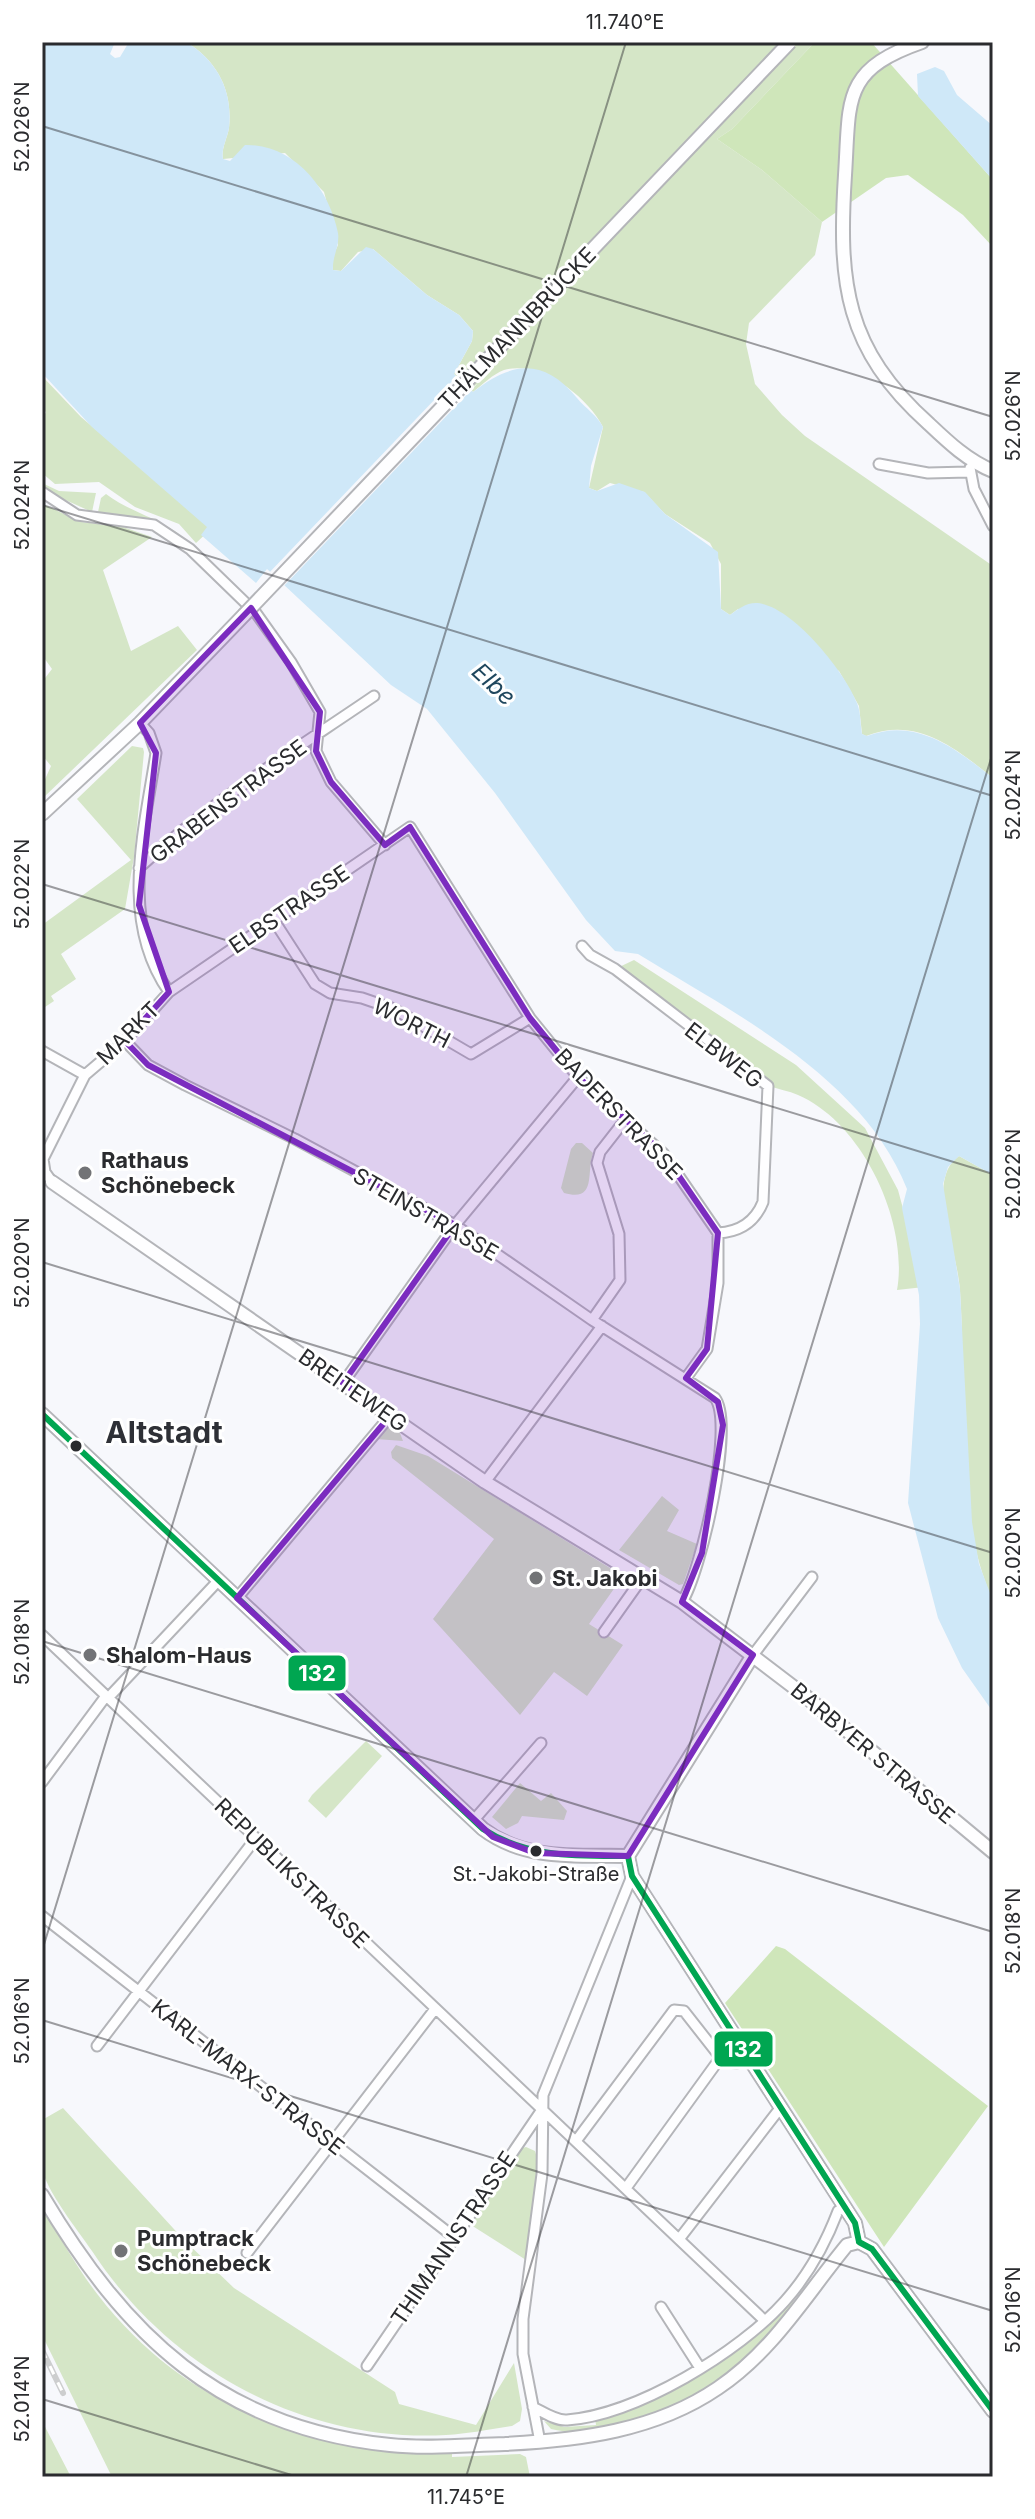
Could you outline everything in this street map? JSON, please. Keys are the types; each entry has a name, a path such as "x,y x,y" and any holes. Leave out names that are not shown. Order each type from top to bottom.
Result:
{"street":[{"name":"THÄLMANNBRÜCKE","path":"42,814 140,723 790,42"},
{"path":"922,42 897,51 870,68 854,91 843,216 843,272 863,341 881,375 971,467 993,526"},
{"path":"879,464 928,473 971,467 993,471"},
{"path":"42,492 77,515 154,525 190,549 256,613 291,662 320,712 316,751 331,782 385,845"},
{"name":"GRABENSTRASSE","path":"139,868 168,842 374,696"},
{"path":"140,723 149,733 156,753 139,868 141,922 155,967 169,992"},
{"name":"ELBSTRASSE","path":"169,992 410,827"},
{"name":"BADERSTRASSE","path":"410,827 530,1018 578,1077 663,1153 718,1233"},
{"name":"WORTH","path":"273,919 315,984 330,993 362,998 394,1009 471,1054 530,1018"},
{"name":"ELBWEG","path":"582,946 768,1086 763,1202 759,1212 737,1230 718,1233"},
{"name":"MARKT","path":"43,1159 85,1075 125,1041 169,992"},
{"name":"STEINSTRASSE","path":"125,1041 148,1065 455,1225 718,1402 723,1425 707,1530 694,1580 682,1602"},
{"path":"42,1051 85,1075"},
{"path":"343,1383 455,1225 578,1077"},
{"path":"592,1320 620,1280 619,1234 597,1163 600,1152 625,1120"},
{"name":"BREITEWEG","path":"43,1159 45,1172 52,1182 485,1482 682,1602"},
{"path":"686,1378 707,1349 718,1283 718,1233"},
{"path":"485,1482 602,1326"},
{"path":"42,1414 473,1821 501,1842 527,1852 628,1856"},
{"path":"237,1598 390,1416"},
{"path":"604,1632 643,1577"},
{"path":"812,1577 753,1655 628,1856 632,1876 855,2223 859,2242"},
{"path":"42,1782 107,1697 219,1580"},
{"name":"BARBYER STRASSE","path":"682,1602 753,1655 993,1852"},
{"name":"REPUBLIKSTRASSE","path":"42,1635 765,2321"},
{"path":"473,1821 541,1743"},
{"path":"97,2046 256,1838"},
{"path":"540,2442 523,2354 523,2319 542,2174 541,2111 546,2085 632,1876"},
{"name":"KARL-MARX-STRASSE","path":"42,1916 454,2237"},
{"path":"247,2253 435,2009"},
{"path":"576,2141 674,2010 684,2011 724,2062"},
{"path":"626,2188 718,2061 737,2063 749,2056"},
{"path":"680,2238 781,2107"},
{"name":"THIMANNSTRASSE","path":"367,2366 541,2111"},
{"path":"42,2195 92,2274 127,2318 201,2379 241,2402 344,2439 392,2446 540,2442 594,2436 682,2410 716,2390 770,2346 847,2245 859,2242 872,2249 993,2411"},
{"path":"533,2407 568,2420 631,2402 700,2368 765,2321 810,2269 838,2211 845,2207"},
{"path":"661,2307 700,2368"}],"highlighted area":[{"path":"251,608 320,712 316,751 331,782 385,845 410,827 530,1018 578,1077 663,1153 718,1233 707,1349 686,1378 718,1402 723,1425 702,1553 682,1602 753,1655 628,1856 535,1853 493,1837 237,1598 390,1416 343,1383 455,1225 148,1065 125,1041 169,992 139,905 156,753 140,723"}],"green space":[{"path":"186,42 815,42 732,129 717,139 762,170 822,222 815,255 749,323 746,344 755,384 805,436 993,566 993,778 934,738 902,730 862,734 859,706 839,671 738,609 730,615 721,609 721,564 710,543 665,514 644,492 610,483 597,491 589,488 603,427 596,415 574,393 547,375 518,368 500,372 473,392 454,374 472,341 473,331 459,315 427,295 373,249 358,252 341,271 333,270 332,258 338,245 324,192 285,153 223,159 230,115 226,90 207,58"},
{"path":"815,42 871,42 993,180 993,247 963,215 908,175 886,178 822,222 762,170 717,139 732,129"},
{"path":"42,376 81,417 212,528 196,543 179,524 135,507 99,482 55,484 42,473 43,418 46,412 42,409"},
{"path":"42,483 59,491 96,493 92,512 50,493"},
{"path":"106,494 172,529 189,544 168,530 146,521 98,512 101,498"},
{"path":"45,505 81,522 123,527 152,537 103,570 131,651 178,626 197,650 42,799 42,786 51,766 42,755 42,682 52,669 42,655 42,511"},
{"path":"132,746 143,748 144,752 134,857 125,909 61,954 76,979 51,996 54,1001 42,1009 42,925 131,860 77,799"},
{"path":"634,960 796,1065 865,1128 898,1190 924,1287 897,1290 899,1264 896,1235 888,1206 861,1151 843,1128 798,1095 768,1086 615,969"},
{"path":"576,1143 582,1143 593,1153 586,1190 574,1195 564,1193 561,1188 571,1149"},
{"path":"959,1156 993,1175 993,1601 980,1566 966,1489 960,1291 943,1194 946,1174"},
{"path":"391,1425 398,1428 403,1441 376,1439"},
{"path":"396,1445 428,1456 623,1576 589,1624 623,1645 587,1696 554,1672 520,1715 433,1619 494,1539 392,1458 391,1452"},
{"path":"662,1496 679,1510 667,1531 697,1544 683,1584 679,1585 619,1550"},
{"path":"366,1741 382,1756 326,1818 308,1801"},
{"path":"520,1783 541,1801 551,1793 567,1811 564,1820 522,1816 518,1823 506,1829 492,1817"},
{"path":"776,1946 785,1949 988,2106 884,2247 725,2003"},
{"path":"63,2108 184,2240 234,2288 395,2392 399,2404 476,2425 514,2363 522,2409 520,2421 512,2426 446,2435 393,2434 342,2426 292,2411 245,2390 200,2363 160,2331 123,2293 49,2187 42,2168 42,2120"},
{"path":"526,2147 535,2151 538,2161 526,2260 471,2225 519,2149"},
{"path":"42,2208 90,2285 132,2334 170,2368 212,2395 256,2417 350,2445 452,2453 452,2457 520,2454 526,2457 530,2477 112,2477 42,2335"},
{"path":"795,2298 779,2325 754,2351 725,2376 691,2397 654,2415 618,2427 583,2432 551,2429 544,2421 564,2427 596,2425 595,2418 678,2381 724,2355"},
{"path":"42,2421 71,2477 42,2477"}],"water":[{"name":"Elbe","path":"42,42 115,42 110,54 115,58 120,57 129,42 186,42 197,50 215,68 226,90 230,115 223,159 230,161 245,145 263,147 279,152 306,172 327,200 338,233 333,270 341,271 366,247 373,249 427,295 459,315 473,331 472,341 454,374 473,392 501,374 527,368 540,370 565,385 603,427 591,466 589,488 597,491 619,483 645,492 665,514 718,552 721,609 730,615 746,605 758,603 772,607 802,628 830,659 851,690 858,707 862,734 867,736 902,730 918,733 964,756 993,778 993,1175 959,1156 948,1167 943,1184 960,1289 972,1522 979,1564 993,1601 993,1712 962,1668 938,1618 908,1503 920,1324 919,1295 902,1208 907,1189 887,1149 860,1114 828,1081 792,1052 638,954 615,951 586,920 495,793 427,709 391,685 267,569 256,583 201,535 207,527 92,427 42,373"},
{"path":"935,67 944,71 957,95 993,126 993,180 918,96 917,74"}],"pier":[{"path":"459,374 473,387 478,383 282,588 267,575"}],"railway":[{"path":"42,2350 63,2393"}],"transit line":[{"name":"132","path":"42,1414 483,1829 535,1850 571,1855 628,1856"},
{"name":"132","path":"628,1856 632,1876 855,2223 859,2242"},
{"name":"132","path":"859,2242 872,2249 993,2411"}],"place":[{"name":"Rathaus Schönebeck","path":"85,1173"},
{"name":"St. Jakobi","path":"536,1578"},
{"name":"Shalom-Haus","path":"90,1655"},
{"name":"St.-Jakobi-Straße","path":"536,1851"},
{"name":"Pumptrack Schönebeck","path":"121,2251"}],"district":[{"name":"Altstadt","path":"164,1432"}]}
